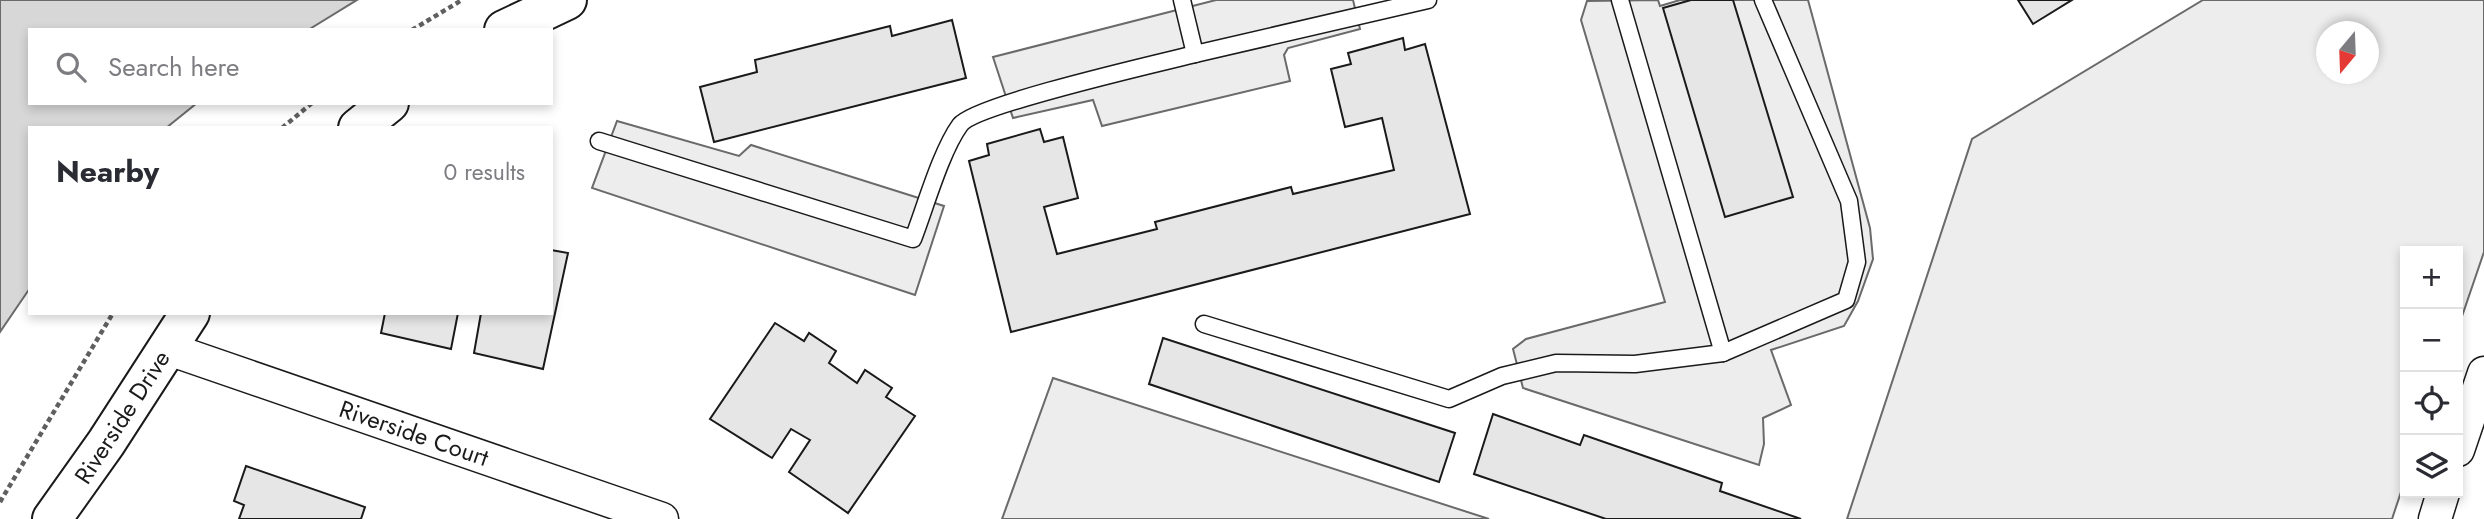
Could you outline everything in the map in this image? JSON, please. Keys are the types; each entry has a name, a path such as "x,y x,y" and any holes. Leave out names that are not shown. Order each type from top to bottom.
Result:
{"street":[{"path":"508,28 567,0"},
{"path":"360,126 387,105"},
{"name":"Riverside Drive","path":"52,519 106,443 189,315"},
{"name":"Riverside Court","path":"166,348 662,519"},
{"path":"2463,435 2484,373"},
{"path":"2435,519 2442,498"}],"lane":[{"path":"1182,0 1195,54"},
{"path":"599,141 913,239 948,148 961,123 994,107 1195,54 1427,0"},
{"path":"1620,0 1723,353"},
{"path":"1204,324 1449,400 1502,376 1556,363 1635,364 1723,353 1846,300 1857,262 1849,201 1763,0"}],"path":[{"path":"414,28 462,0"},
{"path":"284,126 310,105"},
{"path":"0,502 112,315"}],"shaded area":[{"path":"0,0 357,0 311,28 28,28 28,105 195,105 168,126 28,126 28,291 0,332"},
{"path":"1216,0 1353,0 1360,29 1288,48 1284,55 1290,81 1102,126 1093,100 1013,118 993,57"},
{"path":"1658,0 1660,6 1680,0 1808,0 1870,228 1873,259 1858,301 1844,326 1771,350 1791,405 1763,418 1764,444 1759,465 1523,388 1513,349 1526,339 1665,302 1581,20 1587,1"},
{"path":"2203,0 2484,0 2484,252 2463,313 2463,246 2400,246 2400,495 2392,519 1847,519 1972,139"},
{"path":"617,121 739,156 751,145 944,206 915,295 592,188"},
{"path":"1053,378 1489,519 1002,519"}],"building":[{"path":"1691,0 1733,0 1793,197 1725,217 1663,8"},
{"path":"2018,0 2072,0 2033,24"},
{"path":"952,20 966,78 714,142 700,87 757,72 755,60 890,26 892,36"},
{"path":"1403,38 1405,50 1425,44 1470,214 1011,332 969,161 989,155 987,144 1040,129 1044,142 1063,137 1078,198 1044,207 1057,254 1157,229 1155,222 1291,187 1293,194 1394,170 1382,118 1345,127 1331,69 1351,64 1348,53"},
{"path":"553,250 568,253 543,369 474,353 481,315 553,315"},
{"path":"385,315 458,315 451,349 381,333"},
{"path":"775,323 804,341 809,333 836,351 829,363 857,383 865,370 892,388 886,397 915,416 848,513 789,472 810,440 791,429 772,458 710,419"},
{"path":"1163,338 1455,433 1439,482 1149,384"},
{"path":"1493,414 1580,445 1584,435 1722,483 1720,491 1801,519 1606,519 1474,474"},
{"path":"246,466 365,507 361,519 239,519 244,505 234,501"}]}
